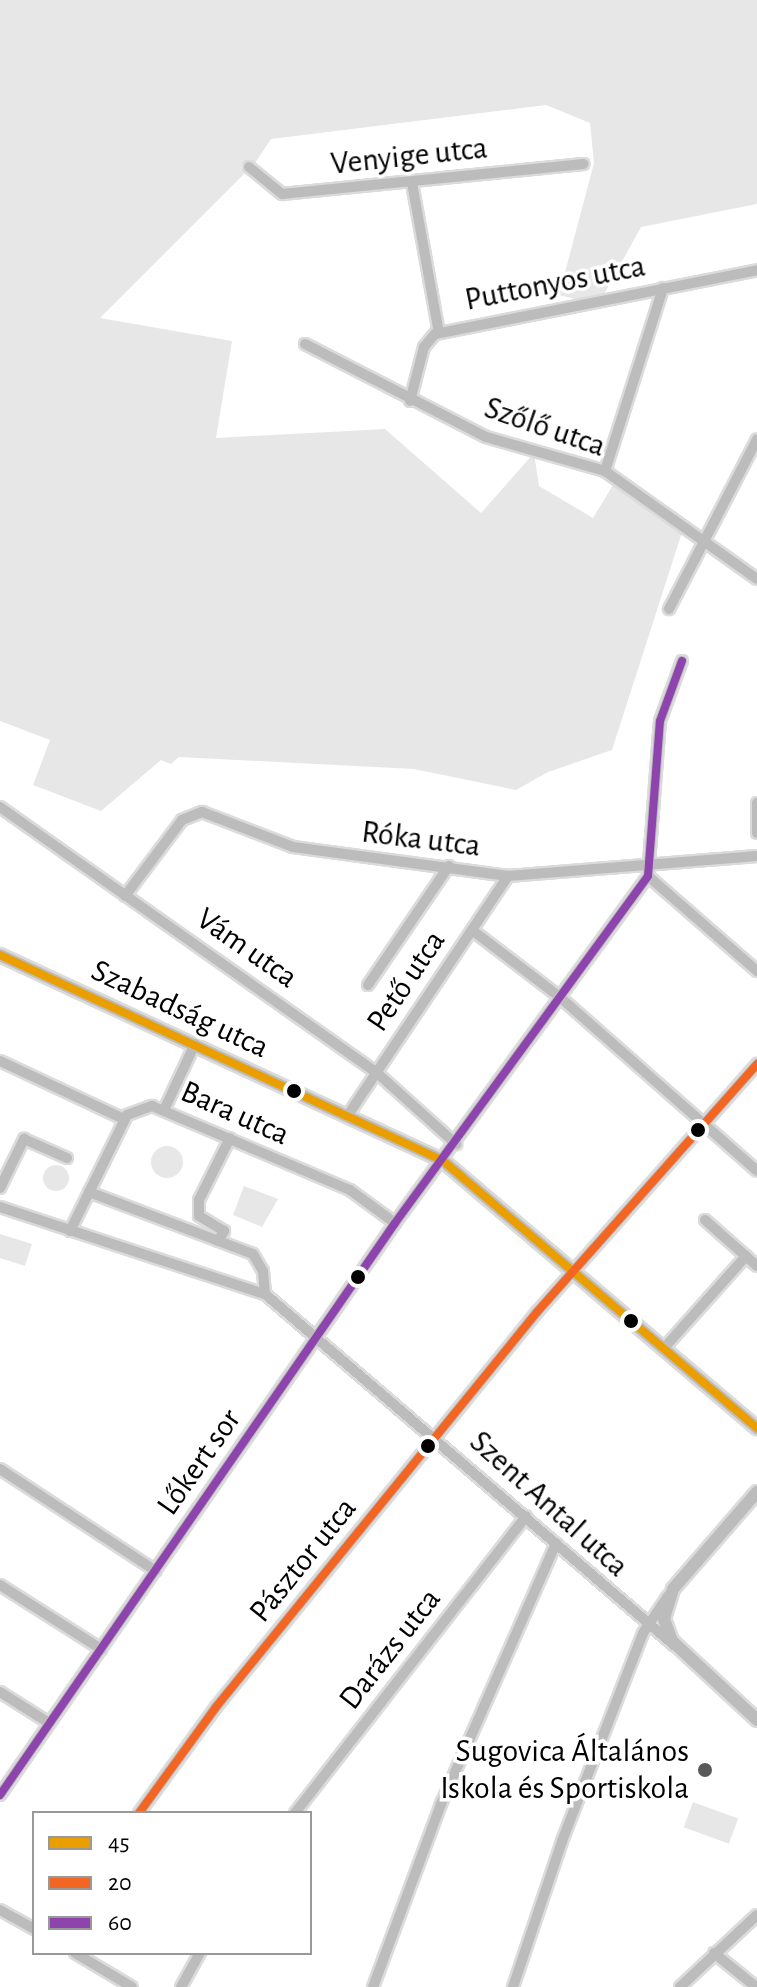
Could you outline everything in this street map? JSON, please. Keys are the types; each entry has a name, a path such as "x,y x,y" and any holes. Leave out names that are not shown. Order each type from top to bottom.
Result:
{"main road":[{"name":"Szabadság utca","path":"0,955 442,1160 757,1428"},
{"path":"668,1596 757,1492"},
{"name":"Szent Antal utca","path":"668,1596 665,1625 683,1652 757,1720"}],"street":[{"name":"Venyige utca","path":"249,167 282,194 584,164"},
{"path":"412,183 439,333"},
{"name":"Puttonyos utca","path":"410,401 424,347 439,333 757,270"},
{"path":"605,471 663,288"},
{"name":"Szőlő utca","path":"305,344 410,401 486,437 605,471 706,546 757,579"},
{"path":"669,609 706,546 757,439"},
{"path":"682,661 660,721 648,872 757,971"},
{"path":"757,803 757,833"},
{"name":"Vám utca","path":"0,807 376,1072 456,1144"},
{"name":"Róka utca","path":"125,896 182,820 202,812 293,847 508,876 648,872 757,856"},
{"path":"368,985 449,866"},
{"name":"Lőkert sor","path":"0,1795 395,1223 456,1144 648,872"},
{"name":"Pető utca","path":"348,1115 508,876"},
{"path":"472,930 561,998 757,1171"},
{"path":"165,1108 195,1044"},
{"path":"0,1061 124,1119 70,1231"},
{"name":"Pásztor utca","path":"140,1811 216,1707 435,1437 574,1270 757,1064"},
{"name":"Bara utca","path":"124,1119 138,1108 165,1108 350,1190 395,1223"},
{"path":"218,1241 224,1231 199,1216 199,1200 230,1138"},
{"path":"0,1188 24,1139 67,1158"},
{"path":"89,1192 253,1254 263,1271 265,1294"},
{"name":"Szent Antal utca","path":"0,1207 265,1294 526,1516 646,1627 683,1652"},
{"path":"705,1220 757,1266"},
{"path":"665,1347 746,1256"},
{"path":"0,1469 156,1571"},
{"name":"Darázs utca","path":"297,1811 526,1516"},
{"path":"373,1987 441,1804 556,1543"},
{"path":"0,1585 101,1649"},
{"path":"513,1987 562,1841 646,1627 668,1596"},
{"path":"0,1692 49,1723"},
{"path":"0,1910 32,1928"},
{"path":"680,1987 757,1915"},
{"path":"714,1953 756,1987"},
{"path":"78,1955 132,1987"},
{"path":"181,1987 199,1955"}],"shaded area":[{"path":"0,0 757,0 757,204 641,227 598,305 559,295 594,163 590,123 546,105 271,139 255,163 100,318 232,341 216,438 385,429 481,513 534,453 539,486 593,518 613,485 684,526 612,750 548,772 516,790 414,769 179,757 171,764 161,760 101,811 33,785 50,740 0,721"},
{"path":"167,1146 179,1150 183,1162 179,1174 167,1178 155,1174 151,1162 155,1150"},
{"path":"56,1165 65,1169 69,1178 65,1187 56,1191 47,1187 43,1178 47,1169"},
{"path":"244,1186 278,1199 262,1227 233,1215"},
{"path":"0,1234 32,1244 25,1266 0,1258"},
{"path":"693,1802 738,1818 729,1844 684,1827"}],"transit line":[{"name":"60","path":"0,1795 395,1223 648,876 660,721 682,661"},
{"name":"45","path":"0,955 442,1160 757,1428"},
{"name":"20","path":"140,1811 216,1707 537,1312 757,1064"}],"place":[{"name":"Sugovica Általános Iskola és Sportiskola","path":"705,1770"}]}
